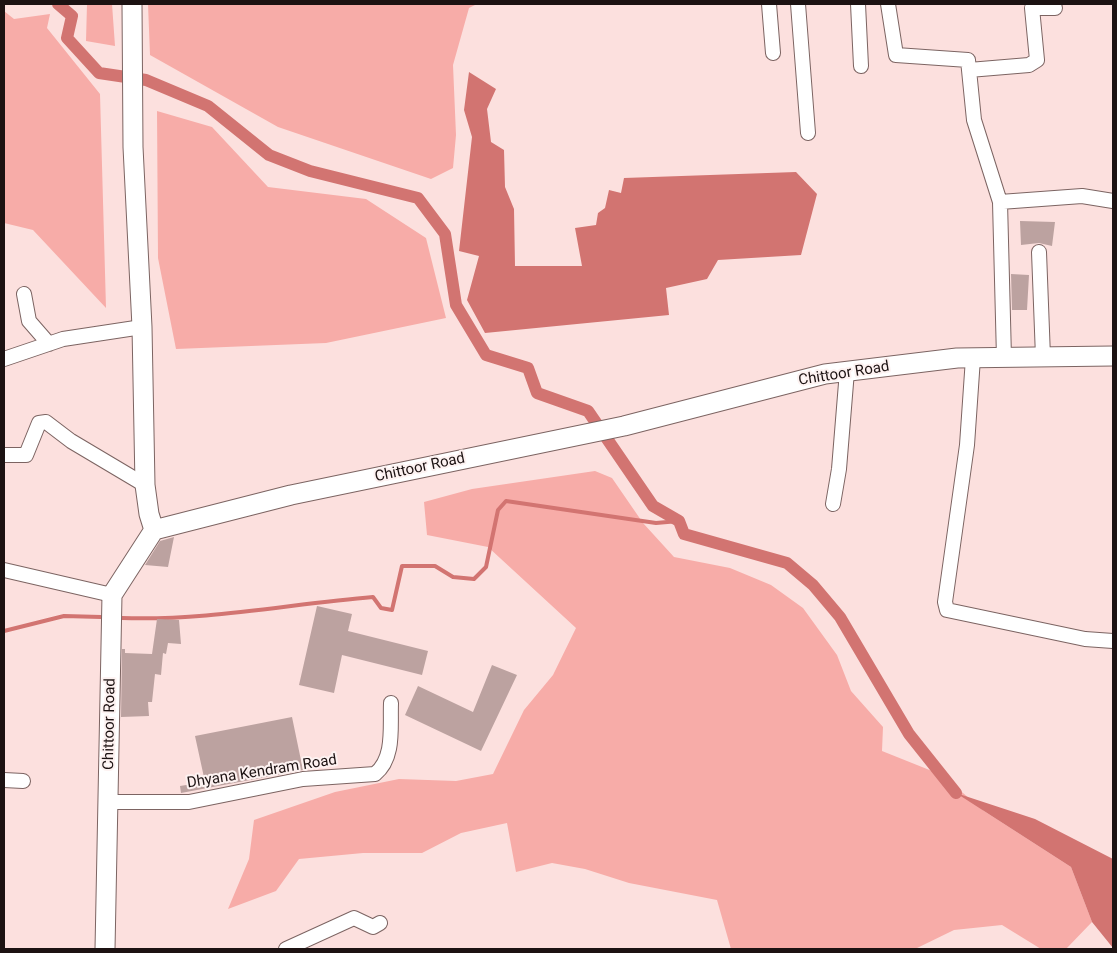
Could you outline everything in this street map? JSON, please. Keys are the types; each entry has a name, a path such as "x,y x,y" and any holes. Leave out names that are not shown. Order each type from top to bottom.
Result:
{"main road":[{"path":"112,595 154,530 149,514 145,485 142,327 133,146 132,4"},
{"name":"Chittoor Road","path":"154,530 291,495 624,426 825,374 973,358 1113,356"},
{"name":"Chittoor Road","path":"105,949 112,595"}],"street":[{"path":"769,4 773,53"},
{"path":"798,4 808,133"},
{"path":"858,4 861,66"},
{"path":"888,4 896,55 968,60 974,120 1000,202 1004,358"},
{"path":"969,70 1029,65 1037,60 1032,8 1055,8"},
{"path":"1000,202 1082,196 1113,201"},
{"path":"1039,252 1043,357"},
{"path":"24,294 29,321 49,344"},
{"path":"4,359 91,333 142,327"},
{"path":"973,358 967,445 945,602 947,610 1085,639 1113,641"},
{"path":"834,504 839,469 847,371"},
{"path":"4,455 26,455 39,423 46,422 65,437 145,485"},
{"path":"4,570 112,595"},
{"name":"Dhyana Kendram Road","path":"108,802 189,802 303,779 375,774 383,767 388,756 391,703"},
{"path":"4,780 23,781"},
{"path":"286,949 354,918 373,927 380,923"}],"shaded area":[{"path":"87,4 112,4 115,46 86,41"},
{"path":"148,4 477,4 469,8 453,65 456,135 453,168 431,179 278,127 150,55"},
{"path":"4,11 14,19 50,14 47,28 100,94 106,308 33,230 4,223"},
{"path":"469,72 496,89 487,109 491,142 504,150 505,187 514,209 515,266 582,266 575,228 596,225 598,213 605,208 609,190 621,193 624,178 796,172 817,194 801,255 718,260 707,279 666,288 669,315 485,333 467,300 479,256 459,251 472,137 464,110"},
{"path":"157,111 212,127 268,187 366,199 426,238 446,318 326,343 176,349 158,258"},
{"path":"595,471 612,478 643,523 674,557 730,568 771,585 803,608 837,655 851,691 883,727 882,751 942,775 984,811 1071,867 1092,922 1066,949 1041,949 1002,925 954,930 915,949 731,949 717,900 629,883 585,869 552,863 516,872 507,823 461,833 422,853 363,853 299,859 276,891 228,909 249,859 254,820 335,792 399,779 456,781 493,774 524,710 553,675 576,628 488,547 427,535 424,502 472,489"},
{"path":"956,793 1035,819 1113,859 1113,948 1092,922 1071,867"}],"building":[{"path":"1020,221 1055,222 1052,246 1039,243 1021,245"},
{"path":"1011,274 1029,275 1027,310 1012,310"},
{"path":"174,537 168,567 145,565 160,541"},
{"path":"317,606 352,614 348,631 428,651 422,675 342,655 334,693 299,685"},
{"path":"157,619 179,620 181,644 168,643 166,654 163,653 161,675 155,674 152,702 148,702 149,716 121,717 122,649 125,649 125,653 152,654"},
{"path":"492,665 517,675 481,751 405,715 418,686 473,712"},
{"path":"292,717 303,770 181,793 180,786 205,782 195,736"}],"waterway":[{"path":"58,4 72,16 67,38 99,73 146,80 208,106 269,155 310,171 418,198 445,234 456,305 486,355 528,368 537,393 588,411 653,506 679,521 684,534 787,563 813,585 840,617 909,734 956,793"},
{"path":"122,618 217,615 373,597 381,608 392,610 402,566 435,566 453,577 474,579 486,567 498,510 506,501 656,523 679,521"},
{"path":"4,631 64,616 101,617"}]}
